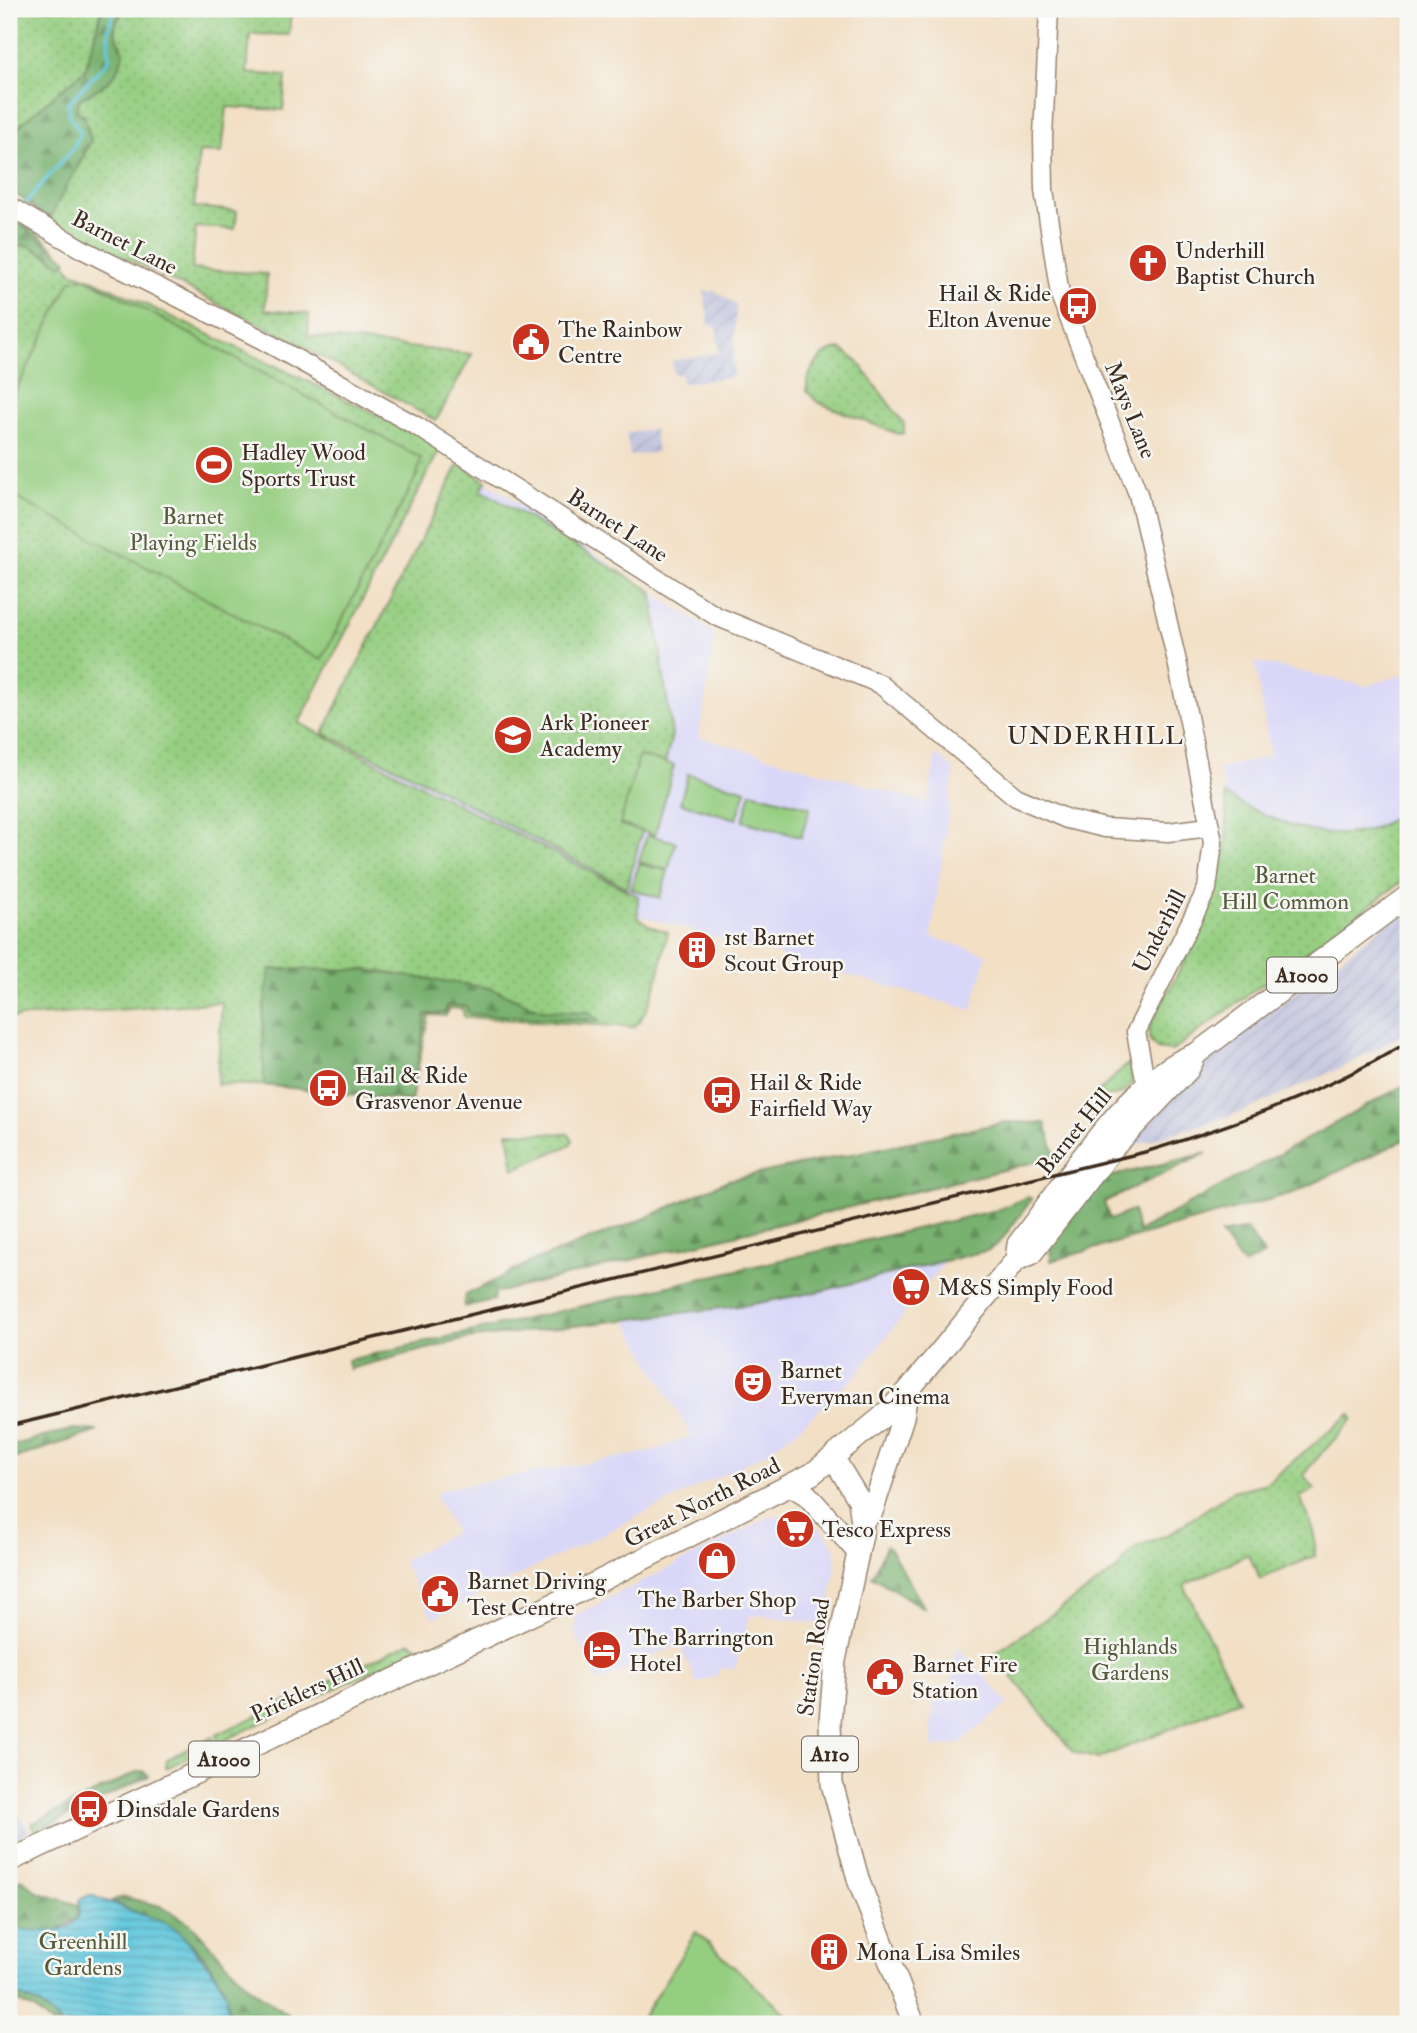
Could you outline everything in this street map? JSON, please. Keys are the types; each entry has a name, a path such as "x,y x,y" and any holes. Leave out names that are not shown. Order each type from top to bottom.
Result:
{"main road":[{"name":"Barnet Hill","path":"834,1459 907,1392 1016,1260 1018,1244 1112,1122 1161,1082 1188,1070 1196,1054 1408,896"},
{"name":"A110","path":"863,1520 872,1512 903,1417 907,1392"},
{"name":"Great North Road","path":"439,1658 792,1486 834,1459"},
{"name":"Station Road","path":"834,1459 859,1500 863,1520 835,1660 830,1722 832,1784 859,1882 914,2024"},
{"path":"792,1486 807,1495 858,1552"},
{"name":"Pricklers Hill","path":"9,1861 439,1658"}],"street":[{"name":"Mays Lane","path":"1049,9 1043,136 1044,190 1060,295 1138,494 1178,666 1210,827"},
{"name":"Barnet Lane","path":"14,210 259,338 418,427 716,617 880,684 1016,797 1067,819 1105,828 1168,832 1210,827"},
{"name":"Underhill","path":"1161,1082 1144,1074 1135,1038 1141,1018 1208,889 1214,858 1210,827"}],"shaded area":[{"path":"715,291 736,305 733,377 682,383 681,374 673,374 672,361 719,353 716,327 709,324 704,292"},
{"path":"654,429 657,452 630,456 626,433"},
{"name":"Ark Pioneer Academy","path":"459,464 715,634 699,737 928,803 936,754 954,769 931,937 987,954 972,1010 637,915 638,896 323,733"},
{"path":"1255,662 1367,686 1408,673 1408,805 1382,825 1365,830 1322,834 1257,813 1225,795 1219,769 1270,756"},
{"path":"1408,908 1408,1031 1345,1066 1242,1112 1125,1148 1218,1050"},
{"path":"946,1260 855,1377 795,1432 764,1454 433,1618 402,1561 455,1532 435,1495 444,1489 654,1451 691,1436 626,1319 747,1305 817,1292"},
{"path":"791,1515 805,1518 824,1531 835,1549 835,1571 827,1625 761,1615 749,1617 735,1669 719,1668 717,1675 697,1683 679,1644 598,1682 575,1634 576,1615 770,1517"},
{"path":"960,1649 1008,1703 960,1743 933,1748 931,1727 936,1687 951,1688 954,1655"},
{"path":"9,1800 30,1832 9,1843"}],"green space":[{"path":"9,9 102,9 85,70 22,123 9,140"},
{"path":"102,9 126,9 115,25 117,40 124,52 113,77 80,99 76,111 84,115 91,141 50,220 9,189 9,140 22,123 85,70"},
{"path":"126,9 291,9 289,35 250,34 247,73 286,76 283,110 227,107 222,153 199,152 194,207 237,211 235,229 196,227 192,269 267,274 265,310 309,314 308,336 472,354 436,421 293,341 50,220 60,193 78,168 76,111 80,99 92,92 124,52 117,40 115,25"},
{"path":"9,216 67,260 62,265 27,245 9,246"},
{"name":"Barnet Playing Fields","path":"9,218 45,240 60,255 71,272 94,280 442,445 299,723 638,896 638,918 652,927 668,932 653,995 634,1027 464,1017 463,1009 449,1008 446,1016 429,1015 411,1101 291,1086 217,1084 222,1002 9,1018"},
{"name":"Hadley Wood Sports Trust","path":"86,278 421,458 418,473 321,660 9,494 9,405 71,280"},
{"path":"841,349 858,362 904,424 904,433 898,434 817,402 807,391 807,381 819,359 829,352"},
{"path":"459,464 486,481 481,490 652,591 672,735 665,763 640,756 620,825 642,831 627,888 420,779 323,733"},
{"path":"639,756 674,765 655,835 620,824"},
{"path":"688,774 746,790 737,819 680,803"},
{"path":"751,792 810,807 801,837 743,821"},
{"name":"Barnet Hill Common","path":"1225,795 1280,822 1321,833 1362,832 1381,825 1408,805 1408,877 1172,1051 1157,1049 1149,1040 1149,1027 1193,944 1216,887 1224,857 1227,827"},
{"path":"647,835 676,842 668,870 639,862"},
{"path":"639,864 668,871 660,898 631,889"},
{"path":"270,969 367,970 490,988 542,1010 588,1012 599,1021 469,1014 466,1006 447,1005 445,1013 426,1014 411,1101 264,1085 263,1014"},
{"path":"1130,1062 1133,1081 1125,1090 1112,1096 1095,1095"},
{"path":"1408,1083 1408,1138 1293,1193 1051,1261 1050,1245 1101,1179 1207,1153 1104,1202 1110,1220 1133,1210 1138,1232"},
{"path":"1005,1122 1045,1123 1056,1157 495,1293 494,1300 464,1307 466,1295 531,1262 646,1218 728,1180"},
{"path":"508,1132 568,1134 573,1140 570,1145 514,1169"},
{"path":"1027,1197 1032,1199 1000,1242 989,1250 817,1292 747,1305 466,1339 349,1369 348,1360 997,1210"},
{"path":"1247,1229 1264,1255 1243,1265 1221,1234"},
{"name":"Highlands Gardens","path":"1350,1414 1353,1419 1303,1474 1315,1489 1300,1497 1315,1534 1315,1556 1260,1579 1248,1554 1184,1585 1239,1700 1098,1759 1073,1752 994,1654 1117,1570 1139,1546 1171,1533 1233,1491 1267,1483"},
{"path":"74,1429 98,1431 9,1460 9,1446"},
{"path":"886,1546 890,1549 925,1609 872,1576"},
{"path":"410,1642 421,1648 315,1698 317,1687"},
{"path":"290,1700 296,1700 298,1705 219,1743 216,1735"},
{"path":"212,1737 216,1744 166,1768 167,1759"},
{"path":"139,1771 144,1771 149,1776 35,1832 31,1824"},
{"path":"22,1879 37,1892 78,1905 78,1917 55,1932 9,1929 9,1885"},
{"path":"124,1897 160,1906 191,1924 249,1987 301,2024 228,2024 222,1987 200,1953 175,1930 112,1901"},
{"path":"696,1932 797,2024 638,2024"},
{"path":"9,1991 40,2005 62,2024 52,2024 34,2009 9,1998"}],"water":[{"name":"Greenhill Gardens","path":"90,1895 167,1924 181,1933 215,1974 227,1995 228,2024 62,2024 40,2005 9,1991 9,1929 56,1931 65,1928 78,1917 79,1900"}],"waterway":[{"path":"23,206 74,147 81,132 70,117 68,103 109,60 108,30 114,9"},
{"path":"9,223 16,215"}],"railway":[{"path":"9,1426 1145,1152 1280,1105 1345,1076 1408,1042"}],"place":[{"name":"Underhill Baptist Church","path":"1148,263"},
{"name":"Hail & Ride Elton Avenue","path":"1078,306"},
{"name":"The Rainbow Centre","path":"531,342"},
{"name":"Hadley Wood Sports Trust","path":"214,465"},
{"name":"Ark Pioneer Academy","path":"513,735"},
{"name":"1st Barnet Scout Group","path":"697,950"},
{"name":"Hail & Ride Grasvenor Avenue","path":"328,1088"},
{"name":"Hail & Ride Fairfield Way","path":"722,1095"},
{"name":"M&S Simply Food","path":"911,1287"},
{"name":"Barnet Everyman Cinema","path":"753,1383"},
{"name":"Tesco Express","path":"795,1529"},
{"name":"The Barber Shop","path":"717,1561"},
{"name":"Barnet Driving Test Centre","path":"440,1594"},
{"name":"The Barrington Hotel","path":"602,1650"},
{"name":"Barnet Fire Station","path":"885,1677"},
{"name":"Dinsdale Gardens","path":"89,1809"},
{"name":"Mona Lisa Smiles","path":"829,1952"}],"district":[{"name":"UNDERHILL","path":"1096,736"}]}
